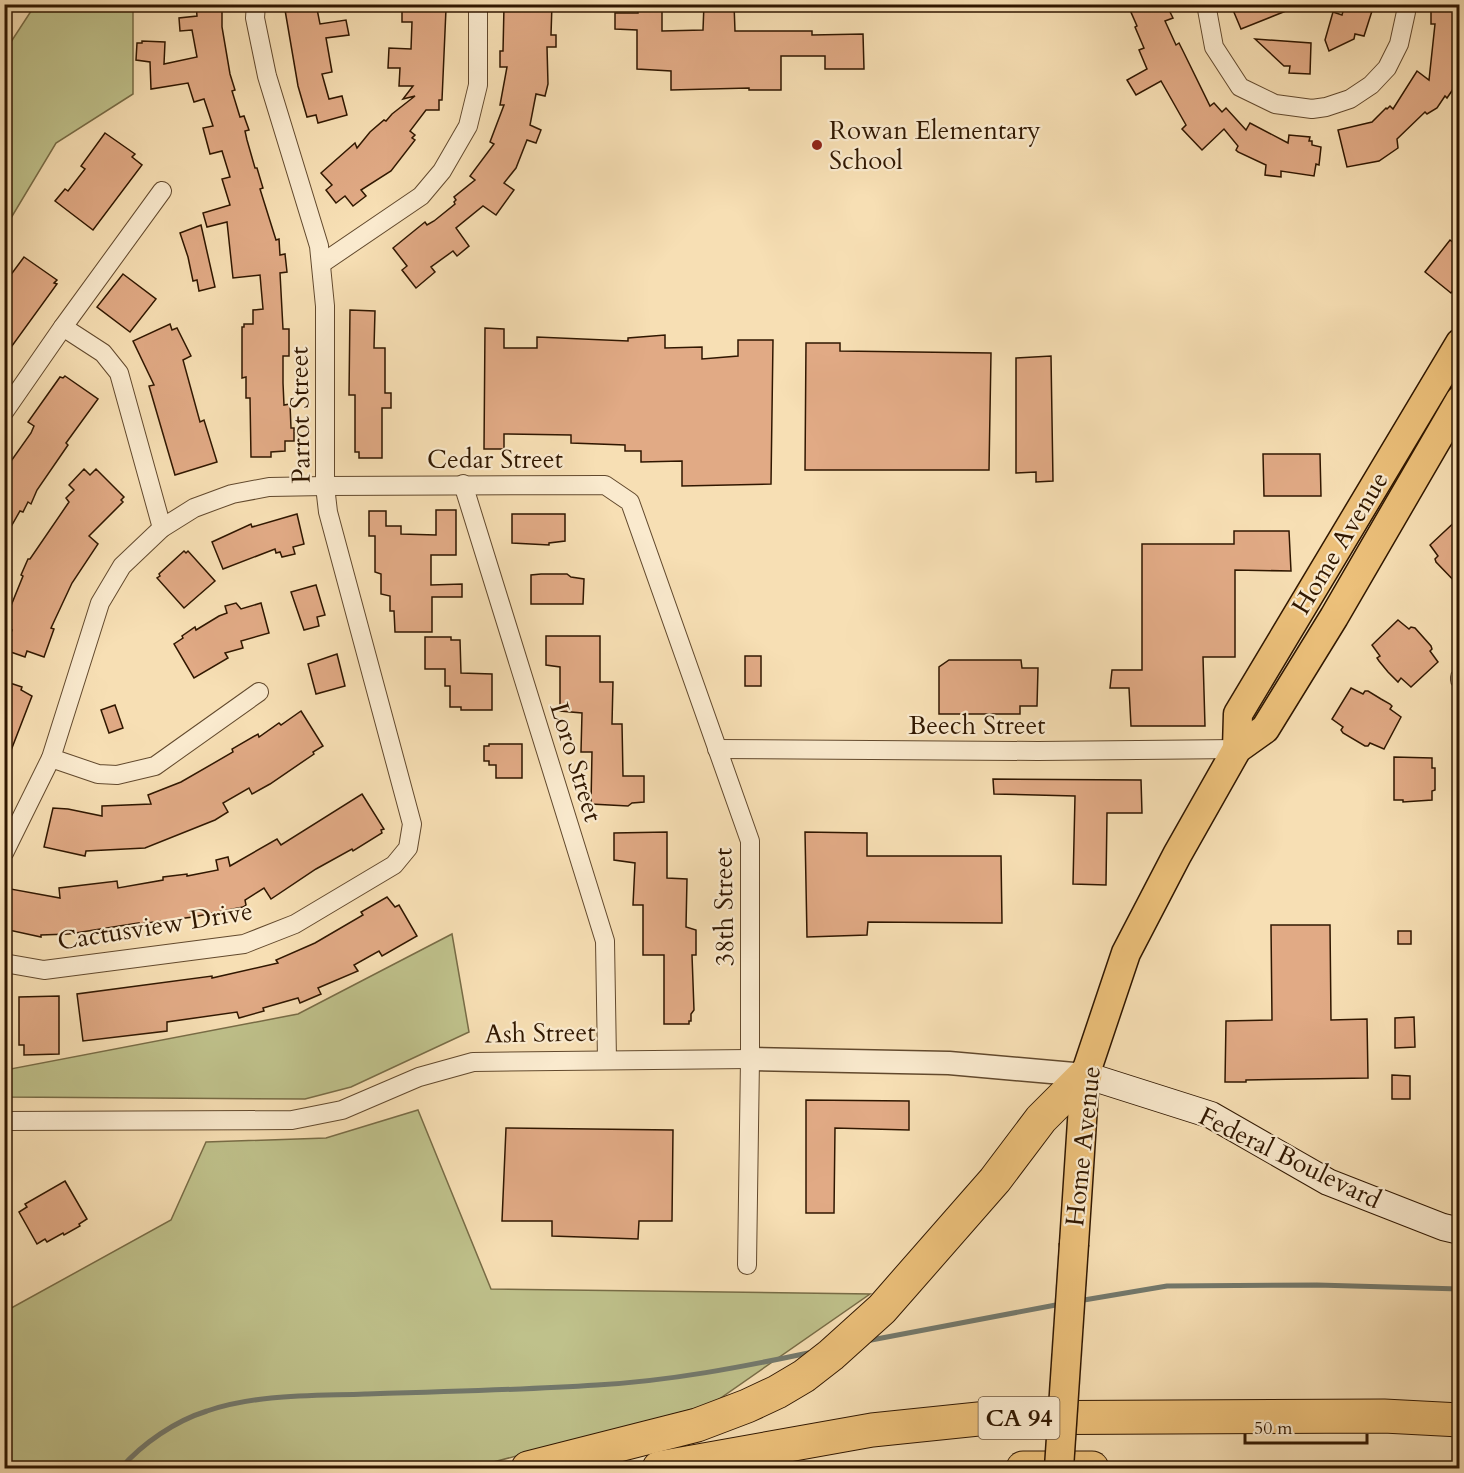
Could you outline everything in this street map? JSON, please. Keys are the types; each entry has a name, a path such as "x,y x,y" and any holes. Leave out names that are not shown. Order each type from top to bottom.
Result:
{"highway":[{"path":"528,1468 697,1425 747,1406 804,1376 882,1309 995,1180 1041,1119 1085,1076"},
{"path":"1384,1416 1460,1403"},
{"name":"CA 94","path":"659,1468 872,1430 988,1418 1384,1416 1460,1420"},
{"name":"CA 94","path":"1023,1468 1092,1468"}],"main road":[{"name":"Home Avenue","path":"1237,749 1238,714 1460,343"},
{"name":"Home Avenue","path":"1059,1468 1085,1076 1126,953 1177,855 1237,749 1265,729 1329,625 1460,400"},
{"name":"Federal Boulevard","path":"1085,1076 1210,1115 1328,1182 1443,1227 1460,1231"}],"street":[{"name":"Parrot Street","path":"256,4 255,18 267,76 320,246 325,306 325,486 328,512 412,824"},
{"path":"321,264 420,196 442,171 468,126 478,86 478,4"},
{"path":"1206,4 1214,47 1240,87 1275,104 1312,109 1350,99 1371,85 1387,68 1399,44 1406,4"},
{"path":"4,412 162,191"},
{"path":"63,327 103,353 119,374 162,528"},
{"name":"Cedar Street","path":"4,853 51,758 100,603 122,566 162,528 194,508 232,494 269,487 464,484 605,485 630,502 640,531"},
{"name":"Loro Street","path":"464,484 604,941 607,1060"},
{"name":"38th Street","path":"640,531 750,841 747,1265"},
{"path":"51,758 98,774 117,775 155,766 259,692"},
{"name":"Beech Street","path":"717,749 1038,751 1237,749"},
{"name":"Cactusview Drive","path":"4,963 44,970 244,944 295,924 394,865 408,848 412,824"},
{"name":"Ash Street","path":"4,1121 292,1120 342,1110 419,1077 473,1062 750,1059 949,1063 1085,1076"}],"green space":[{"path":"35,5 133,5 133,94 56,143 5,228 5,51"},
{"path":"452,934 469,1032 351,1087 305,1099 5,1097 5,1070 298,1014"},
{"path":"418,1110 491,1289 870,1294 712,1404 471,1468 5,1468 4,1312 171,1220 206,1142 326,1138"}],"building":[{"path":"196,4 222,6 222,27 235,90 232,91 240,117 244,116 249,130 245,131 247,140 263,188 260,189 276,240 279,239 280,255 285,254 287,272 280,273 283,329 289,329 289,356 283,356 284,405 290,404 294,441 285,441 285,451 271,452 271,457 251,457 250,398 246,398 246,377 242,378 242,327 244,324 253,324 253,310 263,309 260,275 233,278 227,222 207,227 203,213 230,205 222,179 230,177 222,151 210,154 203,128 213,126 204,99 194,102 188,83 151,89 150,62 136,60 137,43 142,43 142,41 165,42 164,64 197,57 192,30 180,31 179,18 197,16"},
{"path":"316,4 320,24 346,20 349,35 326,38 332,72 322,74 329,99 342,96 347,115 318,123 316,115 307,117 298,86 285,10"},
{"path":"402,4 439,4 439,9 446,9 442,100 439,100 439,110 426,110 410,131 415,135 412,138 415,140 391,171 361,190 366,196 353,206 345,196 336,203 326,190 332,185 321,173 355,143 357,148 370,132 415,96 403,99 413,86 399,86 400,68 388,68 389,48 411,49 412,22 402,22"},
{"path":"510,4 552,4 551,35 556,35 556,47 547,47 548,84 545,96 536,94 530,125 541,130 536,143 527,140 516,168 504,183 514,190 496,215 483,206 456,228 469,246 457,256 453,251 431,267 435,272 416,288 402,270 407,266 393,248 425,222 427,225 434,221 455,204 454,197 475,180 470,176 494,144 490,142 504,105 500,105 507,67 500,67 500,51 503,51 504,6 510,6"},
{"path":"638,4 662,4 662,31 703,30 704,4 734,4 735,31 812,31 812,35 863,34 864,69 825,69 825,56 781,56 781,90 749,90 749,88 671,90 671,71 637,69 637,30 615,29 615,13 638,13"},
{"path":"1143,4 1166,4 1173,18 1165,21 1176,45 1179,43 1210,106 1214,103 1222,112 1226,108 1246,130 1250,123 1288,143 1289,135 1310,137 1309,141 1312,141 1312,145 1321,147 1319,165 1316,164 1314,176 1281,171 1281,177 1265,175 1266,165 1238,152 1236,150 1238,146 1224,129 1202,150 1182,129 1186,125 1161,81 1136,95 1127,80 1147,69 1139,50 1144,48 1130,10"},
{"path":"1238,4 1301,5 1241,29 1233,10 1239,8"},
{"path":"1345,4 1372,11 1364,36 1355,34 1354,39 1329,51 1325,40 1333,12 1342,15"},
{"path":"1431,4 1460,4 1460,47 1458,46 1454,80 1458,82 1437,108 1427,114 1425,112 1397,139 1398,148 1379,161 1347,167 1338,130 1372,122 1386,108 1390,106 1393,109 1417,71 1429,80 1435,24 1431,24"},
{"path":"1255,39 1311,43 1310,74 1289,73 1290,66 1284,66"},
{"path":"105,133 135,154 132,157 142,165 93,230 55,201 65,189 68,191 85,169 81,166"},
{"path":"201,225 215,287 199,291 197,280 193,281 180,233"},
{"path":"1450,240 1460,248 1460,282 1451,293 1425,272"},
{"path":"24,257 57,280 54,283 57,284 4,357 4,284"},
{"path":"123,274 156,299 130,332 97,307"},
{"path":"350,310 375,311 374,348 385,348 385,393 391,393 391,408 382,408 382,458 359,458 359,452 355,452 355,395 349,395"},
{"path":"170,324 172,330 177,328 191,356 183,360 200,422 204,420 217,462 175,475 149,386 154,385 133,341"},
{"path":"485,328 504,329 504,348 537,348 537,337 628,341 628,338 665,335 665,348 702,347 702,359 738,356 738,340 773,340 771,484 682,486 682,461 641,462 641,451 625,451 625,445 571,443 571,435 504,434 504,449 484,449"},
{"path":"806,343 840,343 840,351 991,353 989,470 805,470"},
{"path":"1051,356 1053,481 1036,482 1036,472 1016,473 1016,358"},
{"path":"65,376 98,399 66,443 68,445 37,490 31,504 28,502 23,512 20,511 4,539 4,471 31,433 34,426 28,422 60,377"},
{"path":"1263,454 1320,454 1321,496 1264,496"},
{"path":"84,469 90,475 96,469 124,497 121,500 123,502 89,536 98,544 72,583 51,628 54,629 44,657 27,651 25,657 5,650 12,630 4,627 4,623 23,576 21,575 28,559 69,502 66,498 74,490 69,485"},
{"path":"436,510 456,510 456,555 431,555 431,585 462,584 462,597 432,597 432,632 395,632 394,611 390,611 390,596 381,594 381,574 375,572 375,536 369,536 369,511 386,511 386,526 401,526 401,534 436,535"},
{"path":"297,514 304,544 293,547 295,554 282,557 280,552 276,553 275,549 223,569 212,542 251,524 252,527"},
{"path":"512,514 565,514 565,541 549,543 549,545 512,543"},
{"path":"1460,517 1460,587 1436,562 1435,559 1438,556 1430,545"},
{"path":"1234,531 1289,531 1291,571 1235,570 1235,657 1203,657 1205,726 1131,726 1129,688 1110,688 1112,670 1142,670 1142,544 1234,544"},
{"path":"184,551 186,553 188,551 215,581 184,608 157,578"},
{"path":"567,574 584,579 583,604 531,604 531,575"},
{"path":"316,585 325,615 317,617 319,626 304,630 291,592"},
{"path":"236,603 241,609 261,603 269,633 241,641 243,648 225,653 228,658 194,678 174,644 195,627 196,630 227,613 225,606"},
{"path":"1398,620 1409,629 1415,628 1431,646 1430,651 1438,662 1411,687 1401,678 1398,682 1388,672 1377,658 1380,656 1372,645"},
{"path":"546,636 600,636 600,682 613,682 612,724 622,724 623,776 644,776 644,802 632,803 628,806 591,804 592,752 581,752 582,713 560,711 560,667 546,665"},
{"path":"425,637 451,637 451,640 460,640 461,673 492,674 492,710 461,710 461,707 450,707 450,686 445,686 445,669 425,669"},
{"path":"337,654 345,686 316,694 308,664"},
{"path":"745,656 761,656 761,686 745,686"},
{"path":"949,660 1021,660 1022,668 1038,668 1037,706 1020,706 1020,714 939,714 939,667"},
{"path":"4,681 22,687 21,690 32,696 5,766"},
{"path":"1351,688 1363,694 1368,691 1390,704 1392,706 1390,709 1401,717 1384,749 1370,743 1365,746 1343,733 1341,730 1343,727 1332,719"},
{"path":"115,705 123,728 109,733 101,710"},
{"path":"301,711 323,746 270,784 252,794 249,788 223,803 228,812 215,820 145,848 86,851 85,856 44,847 53,808 102,816 102,806 151,804 148,795 181,782 233,752 232,749 258,734 259,737 279,723 281,725"},
{"path":"489,744 522,744 522,778 496,778 496,765 489,765 489,761 484,761 484,746 489,746"},
{"path":"1394,757 1432,758 1432,768 1435,768 1435,790 1432,791 1432,800 1403,802 1403,800 1394,800"},
{"path":"993,779 1141,780 1142,813 1107,813 1106,885 1073,884 1075,796 994,794"},
{"path":"362,794 384,829 381,830 382,833 353,851 352,849 316,869 271,899 264,888 245,900 246,905 243,907 193,917 69,934 41,935 41,937 4,929 11,889 60,898 59,888 117,881 118,888 163,880 163,877 187,874 187,876 218,870 216,860 228,857 230,866 277,839 281,845"},
{"path":"667,832 667,878 687,879 686,927 696,930 696,955 692,955 694,1010 689,1024 664,1024 664,955 643,955 643,905 633,905 635,863 614,860 614,833"},
{"path":"805,832 867,833 867,856 1001,856 1002,923 868,922 867,935 807,937"},
{"path":"387,897 395,907 399,905 417,936 382,956 379,951 354,965 358,971 318,988 321,994 300,1003 298,998 263,1008 264,1011 239,1018 237,1012 167,1022 167,1031 83,1041 77,994 212,976 212,978 278,963 276,960 315,943 363,915 361,912"},
{"path":"1271,925 1330,925 1331,1020 1367,1019 1368,1078 1225,1082 1226,1021 1272,1020"},
{"path":"1398,931 1411,931 1411,944 1398,944"},
{"path":"59,996 59,1054 24,1055 24,1045 19,1045 19,997"},
{"path":"1414,1017 1415,1047 1395,1048 1395,1018"},
{"path":"1392,1075 1410,1076 1410,1099 1392,1099"},
{"path":"806,1100 909,1101 909,1130 835,1128 834,1213 806,1213"},
{"path":"506,1128 673,1130 672,1221 639,1221 638,1239 552,1236 552,1221 502,1221"},
{"path":"65,1181 87,1219 64,1235 63,1233 47,1242 45,1239 37,1244 19,1212 27,1207 25,1204"}],"waterway":[{"path":"1078,1301 1167,1286 1317,1285 1460,1289"},
{"path":"866,1341 1061,1304"},
{"path":"121,1468 149,1442 183,1421 207,1411 245,1401 305,1396 510,1390 624,1383 706,1373 813,1352"}],"place":[{"name":"Rowan Elementary School","path":"817,145"}]}
